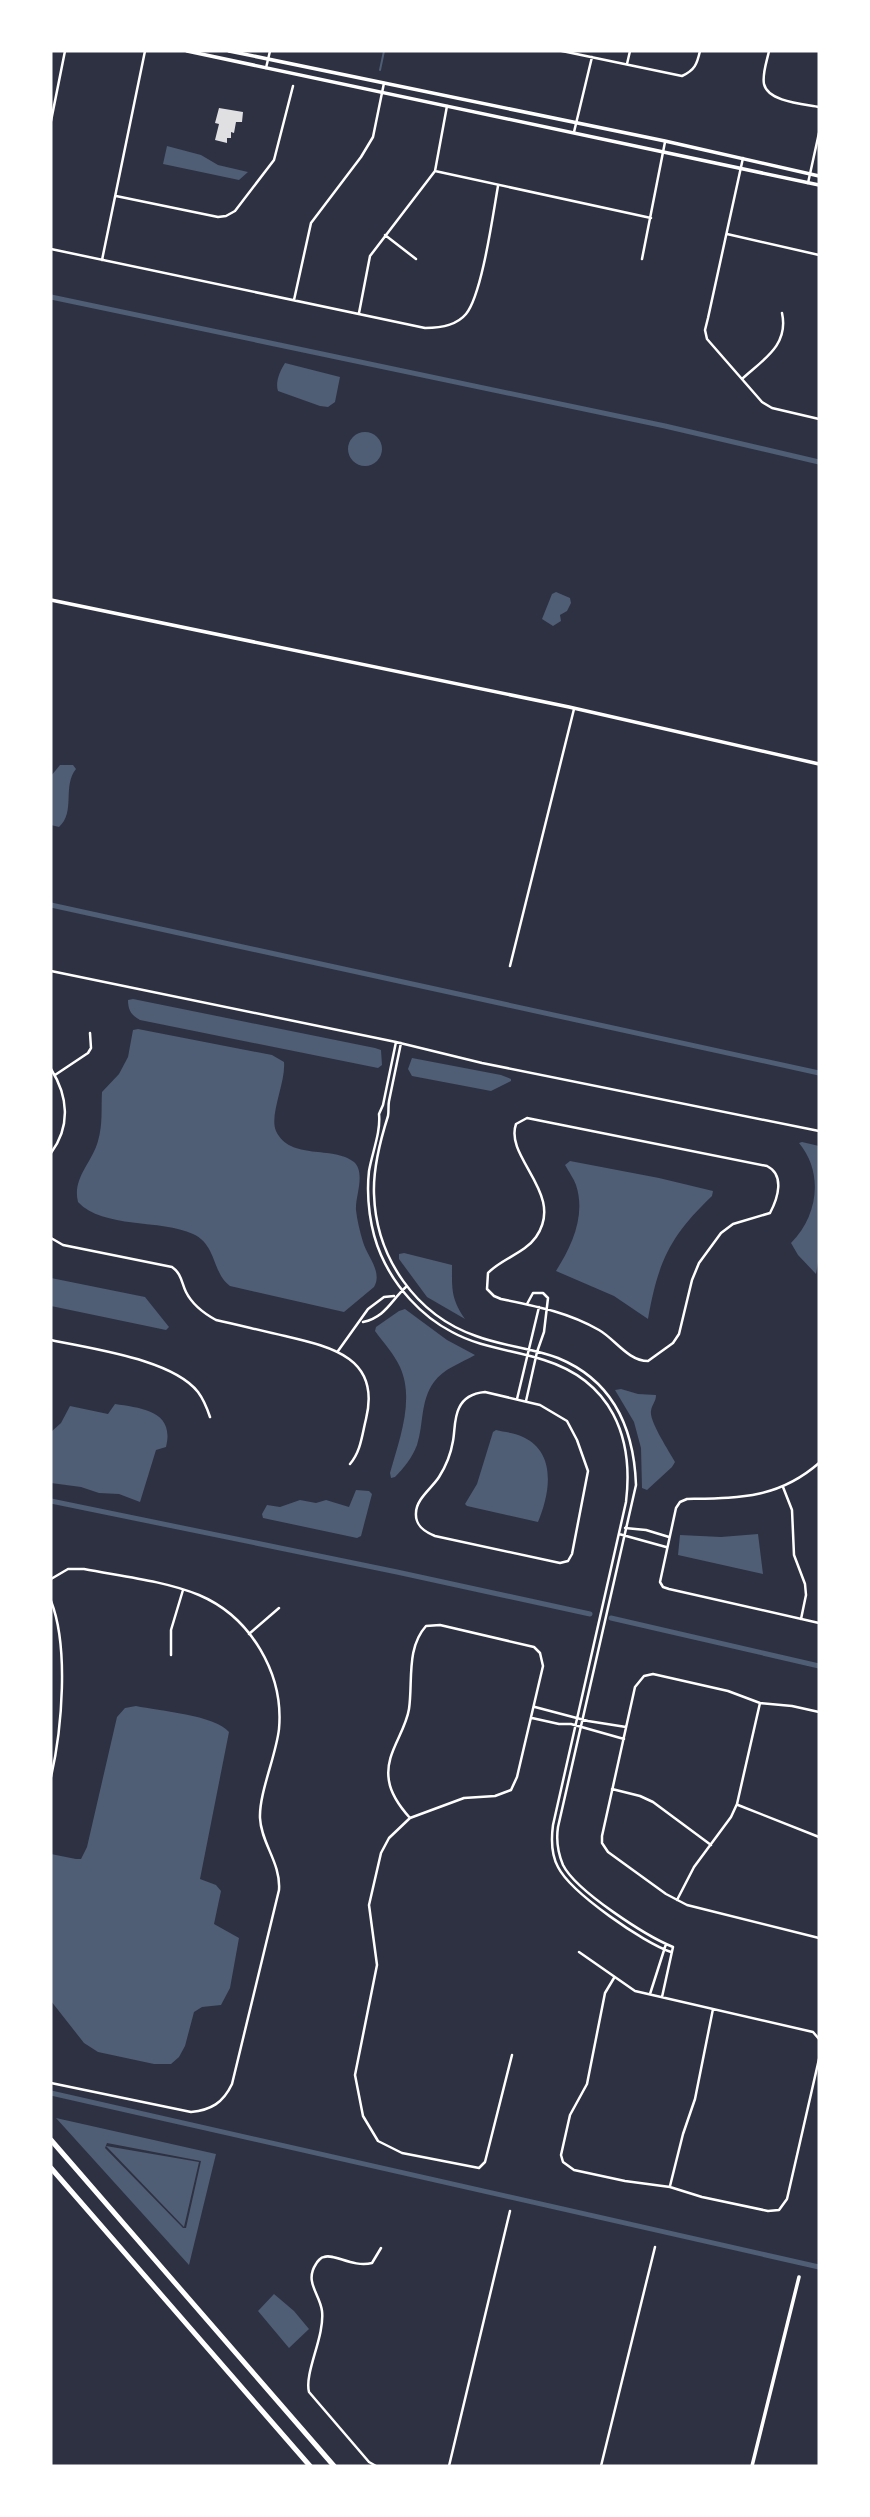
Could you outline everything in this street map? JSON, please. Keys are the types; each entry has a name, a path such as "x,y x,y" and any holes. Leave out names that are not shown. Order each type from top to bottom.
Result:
{"highway":[{"path":"51,2140 334,2466"},
{"path":"51,2168 310,2466"}],"street":[{"path":"51,121 65,51"},
{"path":"102,260 145,51"},
{"path":"187,51 819,185"},
{"path":"229,51 665,141 819,176"},
{"path":"267,68 270,51"},
{"path":"562,51 682,76 691,72 700,51"},
{"path":"627,64 630,51"},
{"path":"769,51 764,86 769,94 819,107"},
{"path":"574,132 592,57"},
{"path":"293,300 311,223 361,157 373,136 384,83"},
{"path":"116,196 218,218 235,211 274,160 293,86"},
{"path":"51,92 56,94"},
{"path":"359,314 370,256 435,171 447,106"},
{"path":"808,183 819,133"},
{"path":"642,259 665,141"},
{"path":"743,159 705,330 707,340 762,402 772,408 819,419"},
{"path":"435,171 651,218"},
{"path":"51,249 359,314 440,328 465,315 476,297 498,186"},
{"path":"727,234 819,255"},
{"path":"385,235 416,259"},
{"path":"742,379 780,343 784,323 782,313"},
{"path":"51,600 572,708 819,764"},
{"path":"510,966 572,708"},
{"path":"51,971 396,1042 482,1063 819,1131"},
{"path":"55,1075 88,1054 91,1048 90,1033"},
{"path":"396,1042 379,1114 368,1193 375,1238 387,1266 413,1303 430,1319 451,1332 472,1341 536,1357 577,1375 601,1395 625,1441 629,1475 619,1534 551,1840 557,1867 569,1884 641,1937 672,1952"},
{"path":"401,1044 378,1155 374,1194 381,1237 398,1275 434,1314 454,1327 489,1341 559,1358 594,1380 609,1395 629,1434 636,1485 558,1832 559,1851 563,1864 573,1879 643,1932 673,1947 662,1997"},
{"path":"51,1069 63,1093 65,1118 61,1134 51,1153"},
{"path":"536,1118 767,1166 778,1174 779,1181 770,1213 733,1224 721,1233 699,1263 692,1280 679,1334 673,1343 648,1361 633,1358 601,1331 579,1320 548,1308 527,1304 494,1296 486,1281 493,1268 536,1237 544,1214 540,1193 513,1138 516,1124 520,1120 536,1118"},
{"path":"51,1238 63,1245 172,1267 181,1277 188,1296 216,1320 338,1351 353,1362 364,1376 369,1391 369,1405 358,1455 350,1464"},
{"path":"338,1351 368,1309 384,1297 394,1296 407,1286"},
{"path":"526,1401 544,1332 548,1297 543,1293 533,1293 527,1304"},
{"path":"360,1322 377,1317 391,1306 394,1296"},
{"path":"376,1303 383,1312"},
{"path":"517,1399 539,1307"},
{"path":"51,1340 157,1364 197,1390 210,1417"},
{"path":"485,1392 517,1399 540,1405 567,1421 584,1455 588,1471 572,1554 568,1561 560,1563 435,1536 424,1531 416,1517 419,1502 439,1477 449,1456 456,1415 465,1399 474,1393 485,1392"},
{"path":"819,1463 782,1486 756,1495 736,1499 687,1499 680,1502 676,1508 660,1578 663,1587 819,1623"},
{"path":"782,1486 792,1510 794,1555 805,1584 806,1595 801,1619"},
{"path":"620,1527 646,1530 669,1537"},
{"path":"619,1534 667,1547"},
{"path":"51,1579 68,1569 84,1569 183,1590 213,1602 249,1633 263,1654 272,1675 279,1709 277,1743 260,1821 280,1878 232,2084 216,2106 191,2112 51,2082"},
{"path":"171,1655 171,1630 183,1590"},
{"path":"51,1601 59,1624 61,1645 60,1733 51,1777"},
{"path":"249,1633 279,1608"},
{"path":"410,1818 400,1807 389,1782 388,1759 409,1710 409,1683 419,1634 426,1626 440,1625 534,1647 543,1660 532,1718 517,1777 511,1790 495,1796 464,1798 410,1818 389,1838 381,1853 369,1905 377,1965 355,2075 363,2116 378,2141 402,2153 480,2168 485,2162 512,2055"},
{"path":"819,1712 760,1703 728,1691 653,1674 644,1676 638,1681 602,1836 604,1848 677,1900 698,1909 819,1938"},
{"path":"677,1900 694,1867 731,1817 737,1804 760,1703"},
{"path":"534,1707 626,1727"},
{"path":"532,1718 576,1725 624,1739"},
{"path":"612,1789 653,1802 711,1844"},
{"path":"737,1804 819,1837"},
{"path":"650,1995 666,1944"},
{"path":"579,1952 630,1989 813,2032 819,2039"},
{"path":"656,1972 667,1975"},
{"path":"614,1978 605,1993 590,2074 570,2115 561,2155 563,2162 574,2170 625,2181 670,2186 702,2197 768,2211 779,2210 787,2199 819,2059"},
{"path":"670,2186 695,2099 713,2009"},
{"path":"449,2466 510,2211"},
{"path":"601,2466 655,2247"},
{"path":"376,2466 369,2462 309,2392 307,2382 316,2358 321,2328 322,2309 311,2279 317,2262 323,2257 331,2256 365,2265 372,2263 381,2248"},
{"path":"752,2466 799,2277"}],"water":[{"path":"167,146 201,155 218,165 248,172 239,180 163,164"},
{"path":"285,363 340,377 335,402 328,407 320,406 278,391 278,380"},
{"path":"365,432 377,437 382,449 377,461 365,466 353,461 348,449 353,437"},
{"path":"556,592 570,598 571,603 567,611 560,615 561,621 553,626 542,619 552,594"},
{"path":"60,765 73,765 76,769 70,783 67,814 59,827 51,825 51,776"},
{"path":"128,1000 375,1048 381,1050 382,1065 378,1068 140,1020 129,1009"},
{"path":"133,1030 272,1055 284,1062 274,1124 276,1131 283,1140 301,1150 345,1157 354,1162 359,1172 356,1214 363,1242 377,1276 374,1287 344,1312 230,1286 220,1274 211,1252 201,1239 193,1234 165,1226 102,1216 89,1211 78,1202 80,1178 100,1135 102,1092 119,1074 128,1057"},
{"path":"412,1058 501,1075 511,1081 491,1091 412,1076 408,1069"},
{"path":"799,1143 819,1146 819,1257 816,1274 791,1243 807,1220 814,1194 812,1167"},
{"path":"570,1161 713,1191 712,1196 686,1224 668,1251 656,1281 648,1319 614,1296 556,1271 572,1241 578,1219 579,1196 565,1165"},
{"path":"399,1254 452,1265 453,1294 465,1319 427,1297 399,1259"},
{"path":"51,1278 145,1297 169,1327 166,1330 51,1306"},
{"path":"405,1309 447,1340 475,1355 447,1370 434,1382 426,1397 415,1450 402,1470 391,1478 404,1420 406,1393 400,1367 375,1331 376,1327"},
{"path":"615,1390 656,1395 651,1416 675,1462 647,1490 642,1488 641,1448 634,1422"},
{"path":"115,1404 145,1410 161,1419 166,1426 166,1447 156,1450 140,1502 119,1494 99,1493 81,1487 51,1483 51,1432 61,1423 70,1406 108,1414"},
{"path":"496,1430 523,1437 534,1444 546,1463 546,1499 538,1522 465,1504 477,1484 493,1432"},
{"path":"356,1490 369,1491 372,1494 361,1536 357,1538 263,1518 262,1514 267,1505 280,1507 300,1500 316,1503 326,1500 349,1507"},
{"path":"758,1534 763,1574 678,1555 680,1535 721,1537"},
{"path":"136,1706 212,1721 229,1732 200,1879 216,1885 221,1891 214,1924 239,1938 230,1988 221,2005 202,2007 194,2012 185,2046 171,2064 154,2064 98,2052 84,2043 51,2001 51,1854 81,1859 87,1847 117,1717 125,1708"},
{"path":"56,2118 216,2154 189,2265","holes":["107,2143 201,2161 186,2228 183,2228 105,2148"]},
{"path":"106,2146 199,2162 184,2227"},
{"path":"274,2294 294,2311 309,2329 289,2348 258,2311"}],"building":[{"path":"219,108 243,112 242,122 236,122 234,133 231,132 227,143 215,140 219,124 215,123"}],"waterway":[{"path":"380,70 384,51"},
{"path":"51,297 665,426 819,462"},
{"path":"51,905 819,1073"},
{"path":"51,1501 590,1614"},
{"path":"611,1618 819,1666"},
{"path":"51,2093 819,2267"}]}
